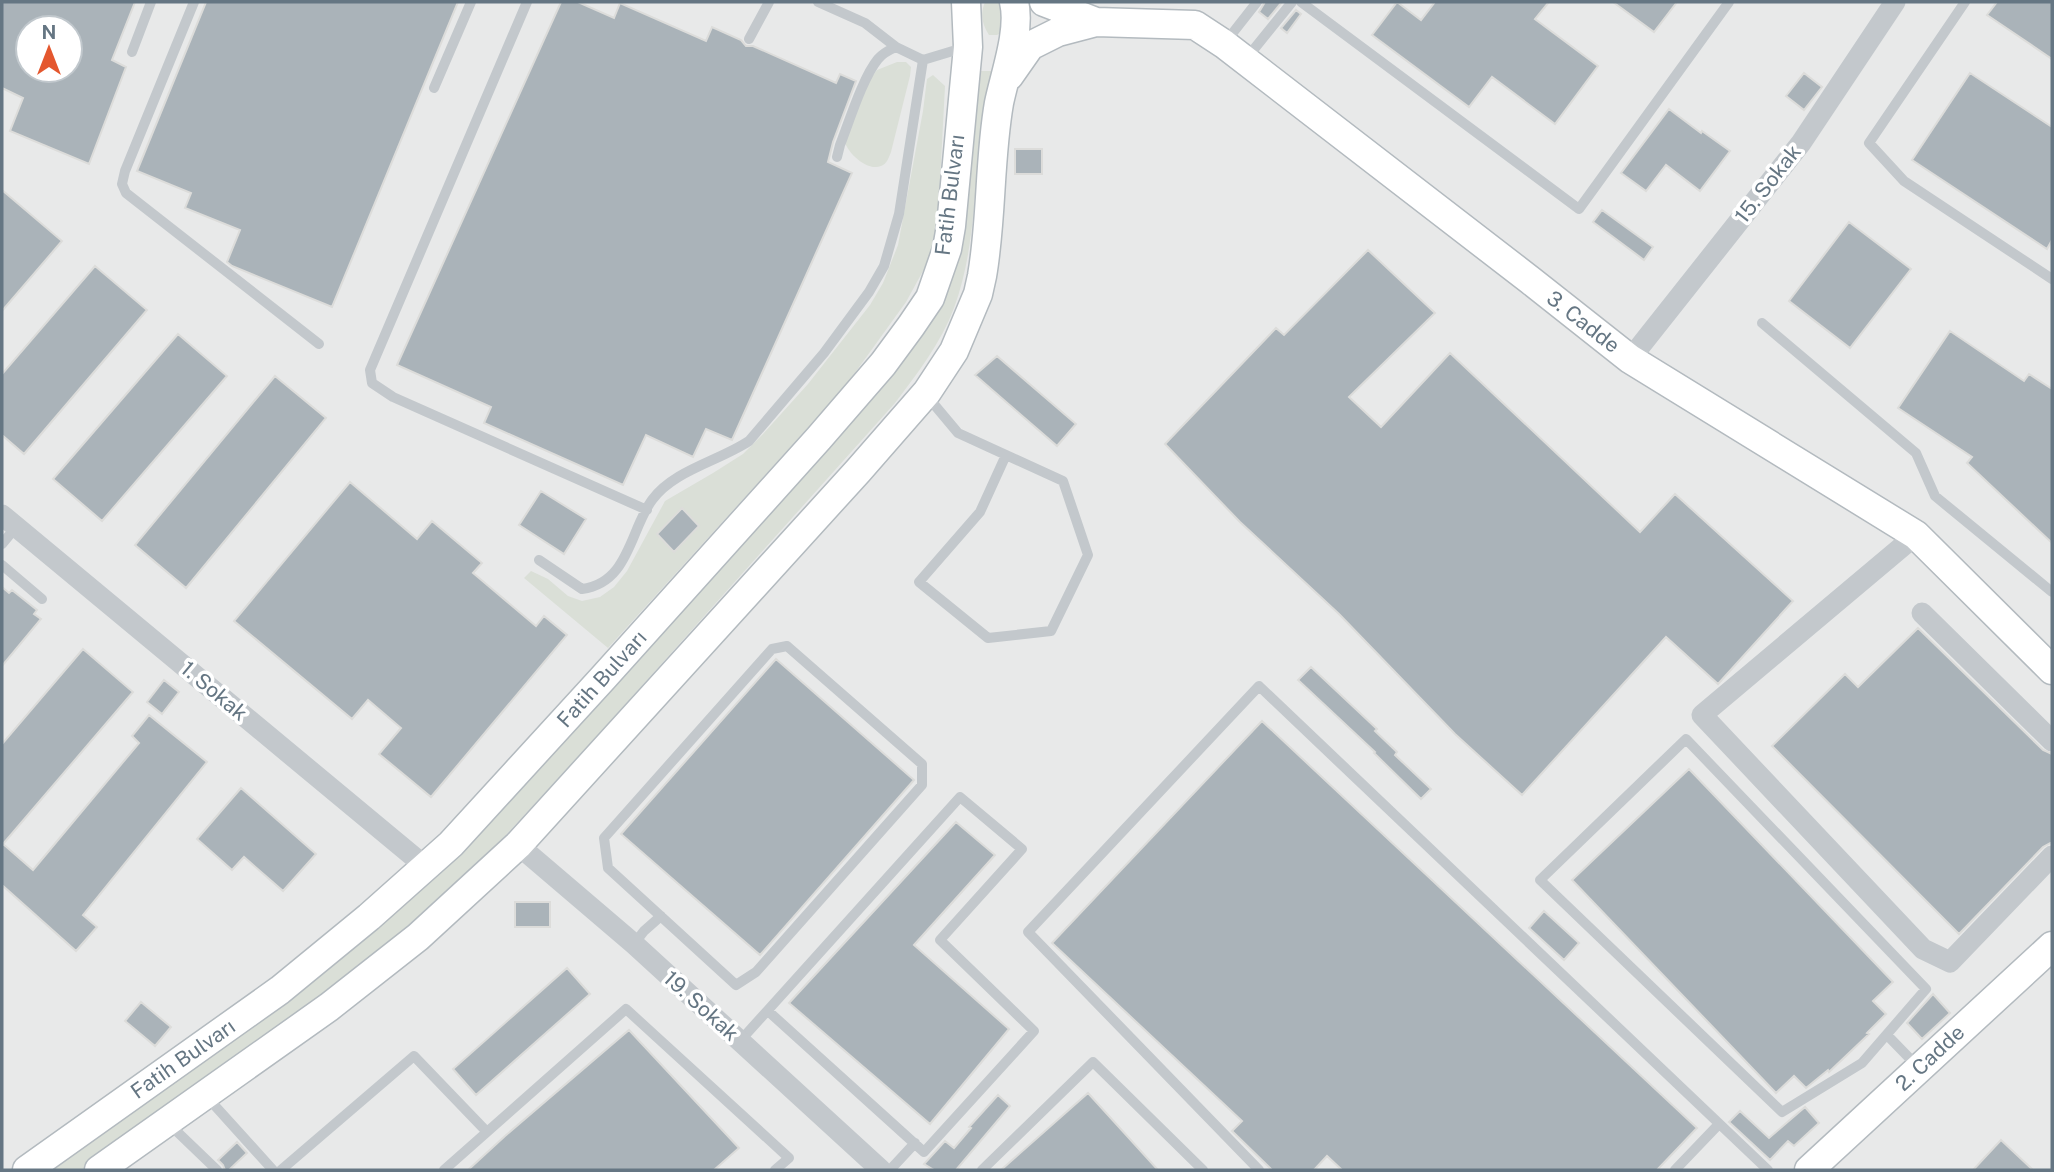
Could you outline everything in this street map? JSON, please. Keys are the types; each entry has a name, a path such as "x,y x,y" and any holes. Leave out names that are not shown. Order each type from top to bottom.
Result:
{"main road":[{"name":"Fatih Bulvarı","path":"27,1170 280,990 369,917 451,844 791,470 883,364 929,298 947,249 968,47 966,2"},
{"name":"Fatih Bulvarı","path":"99,1170 329,1007 418,937 518,845 925,394 954,352 978,294 985,259 997,127 1015,31 1014,2"},
{"path":"1044,2 1096,22"},
{"path":"1004,82 1030,46 1058,32 1096,22"},
{"name":"3. Cadde","path":"1096,22 1195,25 1630,359 1916,535 2052,670"},
{"path":"968,47 977,52 996,54 1011,48"},
{"name":"2. Cadde","path":"1809,1170 2052,946"}],"street":[{"name":"15. Sokak","path":"1630,359 1801,143 1895,2"},
{"name":"1. Sokak","path":"9,521 426,867"},
{"path":"1916,535 1702,715 1923,949 1950,962 2052,856"},
{"path":"1922,612 2052,741"},
{"name":"19. Sokak","path":"518,845 634,944 881,1170"}],"lane":[{"path":"132,52 150,2"},
{"path":"194,2 122,184 127,193 319,344"},
{"path":"434,88 471,2"},
{"path":"527,2 370,370 372,383 393,397 647,510"},
{"path":"749,39 759,16 769,2"},
{"path":"818,2 865,23 896,47 923,60 968,47"},
{"path":"1234,53 1257,2"},
{"path":"1234,53 1293,2"},
{"path":"1301,2 1579,209 1730,2"},
{"path":"1965,2 1870,144 1903,181 2052,279"},
{"path":"837,157 839,145 870,71 878,59 896,47"},
{"path":"539,559 582,589 592,588 610,575 629,551 647,510 659,491 749,441 824,353 884,266 899,214 923,60"},
{"path":"1762,323 1916,453 1935,496 2052,592"},
{"path":"925,394 958,433 1063,481 1087,555 1051,631 988,638 919,582 980,512 1006,455"},
{"path":"2,544 9,521"},
{"path":"2,565 42,598"},
{"path":"787,646 922,764 922,785 757,972 736,985 661,916 608,868 604,838 772,649 787,646"},
{"path":"1259,1170 1028,932 1259,686 1768,1170"},
{"path":"1686,739 1926,989 1887,1035 1863,1063 1782,1112 1539,880 1686,739"},
{"path":"740,1041 960,797 1021,849 940,940 1034,1031 924,1152 768,1011"},
{"path":"634,944 661,916"},
{"path":"444,1170 626,1009 789,1158 775,1170"},
{"path":"1887,1035 1919,1068"},
{"path":"281,1170 414,1056 487,1132"},
{"path":"982,1170 1093,1062 1203,1170"},
{"path":"205,1095 273,1170"},
{"path":"166,1121 217,1170"},
{"path":"1675,1170 1719,1125"},
{"path":"890,1170 915,1143"}],"shaded area":[{"path":"2,2 2052,2 2052,1170 2,1170"},
{"path":"985,2 1000,2 1004,10 1003,32 997,35 989,35 982,19"},
{"path":"897,62 906,62 911,67 891,152 883,165 870,166 853,155 844,139 868,82 877,70"},
{"path":"972,71 992,71 985,100 973,220 963,279 942,334 895,403 588,746 457,888 409,933 82,1170 42,1170 332,963 938,305"},
{"path":"933,75 945,86 938,219 929,260 906,302 844,388 608,648 524,578 531,571 548,579 568,596 582,601 600,597 614,587 627,571 665,501 743,454 808,384 870,305 883,283 898,245 927,79"}],"building":[{"path":"2,2 135,2 112,60 126,67 89,164 10,131 23,98 2,88"},
{"path":"206,2 458,2 332,307 232,266 227,262 240,230 185,208 191,193 137,171"},
{"path":"561,2 578,2 614,18 620,3 706,41 712,27 741,40 746,46 753,46 836,83 840,74 856,81 828,162 852,173 732,440 706,429 693,457 646,435 623,485 484,423 491,407 397,365"},
{"path":"1265,2 1282,2 1268,19 1259,12"},
{"path":"1397,2 1421,20 1435,2 1549,2 1535,19 1598,66 1555,124 1492,77 1469,107 1372,35"},
{"path":"1613,2 1677,2 1654,32"},
{"path":"1997,2 2052,2 2052,59 1987,15"},
{"path":"1296,10 1301,14 1287,33 1281,28"},
{"path":"1804,73 1822,87 1804,110 1786,96"},
{"path":"1970,73 2052,127 2052,240 2047,249 1912,160"},
{"path":"1669,109 1730,151 1700,191 1666,165 1646,191 1621,173"},
{"path":"1015,149 1042,149 1042,174 1015,174"},
{"path":"2,190 62,241 2,311"},
{"path":"1602,210 1653,247 1644,260 1593,222"},
{"path":"1849,222 1911,269 1850,348 1789,301"},
{"path":"1368,250 1435,313 1349,397 1381,427 1450,353 1640,532 1675,494 1793,601 1718,684 1666,637 1522,795 1455,734 1339,614 1240,522 1165,444 1276,328 1284,335"},
{"path":"95,266 147,310 24,454 2,435 2,374"},
{"path":"1950,331 2024,381 2029,374 2052,389 2052,543 1967,463 1972,457 1898,408"},
{"path":"178,334 227,376 102,521 53,479"},
{"path":"997,356 1076,424 1057,446 975,375"},
{"path":"275,376 326,418 186,588 135,545"},
{"path":"350,482 417,539 432,521 482,563 473,573 536,626 544,616 567,635 431,797 379,754 401,728 368,700 352,719 234,621"},
{"path":"541,491 586,519 564,554 519,525"},
{"path":"682,508 699,526 674,552 657,534"},
{"path":"2,587 9,593 12,590 37,610 34,614 41,619 2,666"},
{"path":"1918,628 2043,750 2052,754 2052,842 2043,847 1959,934 1772,746 1845,674 1858,687"},
{"path":"83,649 133,692 3,844 33,870 139,743 132,736 149,715 207,762 83,915 97,927 76,951 2,885 2,744"},
{"path":"776,659 914,780 760,955 621,834"},
{"path":"1311,667 1377,729 1375,731 1397,752 1395,755 1431,789 1421,799 1298,680"},
{"path":"164,680 179,692 162,714 147,702"},
{"path":"1262,721 1697,1128 1657,1170 1342,1170 1327,1156 1314,1170 1272,1170 1232,1131 1242,1121 1052,943"},
{"path":"1689,769 1893,982 1873,1001 1886,1014 1829,1072 1828,1070 1806,1088 1794,1076 1776,1093 1572,880"},
{"path":"241,788 316,854 283,891 244,857 232,870 197,839"},
{"path":"956,822 995,855 914,945 1009,1029 930,1124 789,1003"},
{"path":"515,902 550,902 550,927 515,927"},
{"path":"1544,911 1579,943 1564,960 1529,928"},
{"path":"567,968 590,994 476,1095 453,1069"},
{"path":"1933,994 1950,1013 1922,1039 1907,1023"},
{"path":"141,1002 171,1027 155,1046 125,1021"},
{"path":"629,1030 739,1148 714,1170 468,1170 505,1136"},
{"path":"1088,1093 1158,1170 1001,1170"},
{"path":"998,1095 1010,1106 956,1170 934,1170 924,1164 945,1141 954,1148"},
{"path":"1805,1107 1819,1123 1794,1146 1788,1141 1770,1160 1729,1122 1740,1111 1769,1138"},
{"path":"2001,1140 2033,1170 1973,1170"},
{"path":"237,1142 247,1153 229,1170 225,1170 218,1160"}]}
